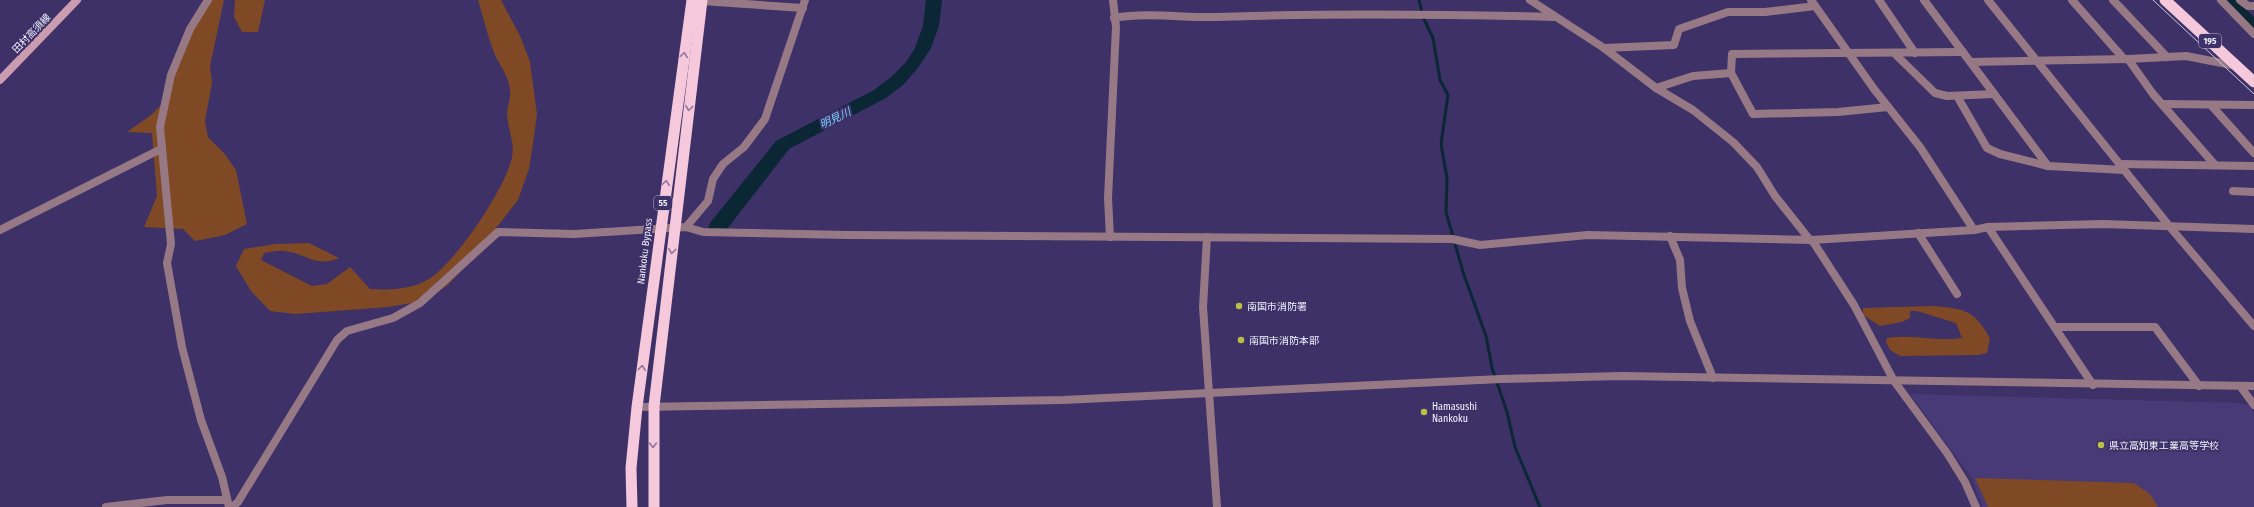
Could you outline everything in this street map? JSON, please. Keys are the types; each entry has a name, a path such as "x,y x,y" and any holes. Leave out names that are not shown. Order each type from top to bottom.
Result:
{"highway":[{"name":"55","path":"654,507 654,406 699,0"},
{"name":"Nankoku Bypass","path":"632,507 631,468 637,406 660,228 699,0"},
{"name":"195","path":"2165,0 2254,82"}],"main road":[{"name":"田村高須線","path":"0,80 77,0"}],"street":[{"path":"208,0 190,29 170,75 160,127 171,244 167,264 182,347 200,420 222,477 229,505"},
{"path":"686,227 708,201 713,179 720,169 744,147 765,119 804,4 699,0"},
{"path":"1110,237 1108,198 1116,35 1113,0"},
{"path":"1530,0 1554,17 1604,48 1656,88 1693,110 1733,142 1757,167 1775,196 1811,240 1854,305 1894,381 1947,453 1965,482 1976,507"},
{"path":"1878,0 1915,53"},
{"path":"1924,0 2048,166"},
{"path":"1988,0 2170,227 2254,326"},
{"path":"2072,0 2126,59 2162,104 2215,165"},
{"path":"2113,0 2167,57"},
{"path":"2221,0 2254,34"},
{"path":"2240,0 2248,6 2254,6"},
{"path":"1604,48 1674,45 1679,29 1728,12 1766,12 1813,3 1888,107 1920,147 1974,230"},
{"path":"1114,18 1131,15 1208,17 1298,14 1423,14 1554,17"},
{"path":"2244,24 2254,23"},
{"path":"1888,107 1838,112 1753,114 1732,74 1732,54 1963,52"},
{"path":"1894,53 1935,94 1940,96 1994,94"},
{"path":"1971,62 2167,57 2203,58 2216,63 2237,66"},
{"path":"1656,88 1677,78 1697,75 1732,74"},
{"path":"1957,96 1987,148 2000,154 2048,166 2254,166"},
{"path":"2162,104 2254,105"},
{"path":"2211,105 2254,153"},
{"path":"0,230 161,149"},
{"path":"2233,191 2254,192"},
{"path":"106,507 138,502 182,500 229,505 238,502 337,340 347,331 393,318 420,304 498,232 574,234 624,229 686,227 703,232 1455,240 1480,245 1588,235 1811,240 1974,230 1988,227 2104,224 2146,224 2170,227 2254,229"},
{"path":"1988,227 2093,385"},
{"path":"1918,233 1957,294"},
{"path":"1670,236 1680,260 1682,288 1690,321 1713,378"},
{"path":"1207,237 1203,306 1216,507"},
{"path":"2055,327 2155,327 2199,386"},
{"path":"637,406 1064,400 1501,379 1620,376 2093,385 2254,386"},
{"path":"2240,386 2254,405"}],"shaded area":[{"path":"205,0 224,0 210,66 212,83 205,121 208,137 224,153 236,170 247,224 225,235 195,241 183,229 144,227 157,196 152,133 127,132 151,115 166,100 171,78"},
{"path":"235,0 265,0 258,32 242,32 234,17"},
{"path":"478,0 501,0 521,38 530,62 537,114 529,169 518,200 471,260 448,285 424,301 388,307 295,314 270,311 251,291 236,266 244,249 275,244 309,243 339,258 324,262 285,251 280,251 264,253 261,260 312,286 327,284 350,267 370,289 400,288 422,283 440,270 452,258 478,224 500,187 508,170 513,152 507,115 510,97 508,80 493,50"},
{"path":"1933,306 1961,310 1973,316 1984,328 1990,338 1987,353 1978,355 1900,356 1890,350 1886,342 1887,338 1962,338 1956,323 1917,311 1910,311 1910,318 1902,322 1880,326 1863,315 1863,308"},
{"name":"県立高知東工業高等学校","path":"1910,394 2240,403 2249,405 2254,412 2254,507 1983,507 1971,477"},
{"path":"1975,478 2134,483 2150,494 2158,507 1988,507"}],"waterway":[{"name":"明見川","path":"717,228 782,145 880,94 897,81 912,66 923,48 931,26 934,0"},
{"path":"1419,0 1423,17 1433,38 1440,80 1448,95 1441,144 1447,178 1446,212 1463,272 1486,336 1492,368 1507,412 1515,447 1540,507"},
{"path":"2228,0 2254,26"}],"tram line":[{"path":"2153,0 2254,94"}],"place":[{"name":"南国市消防署","path":"1239,306"},
{"name":"南国市消防本部","path":"1241,340"},
{"name":"Hamasushi Nankoku","path":"1424,412"},
{"name":"県立高知東工業高等学校","path":"2101,445"}]}
